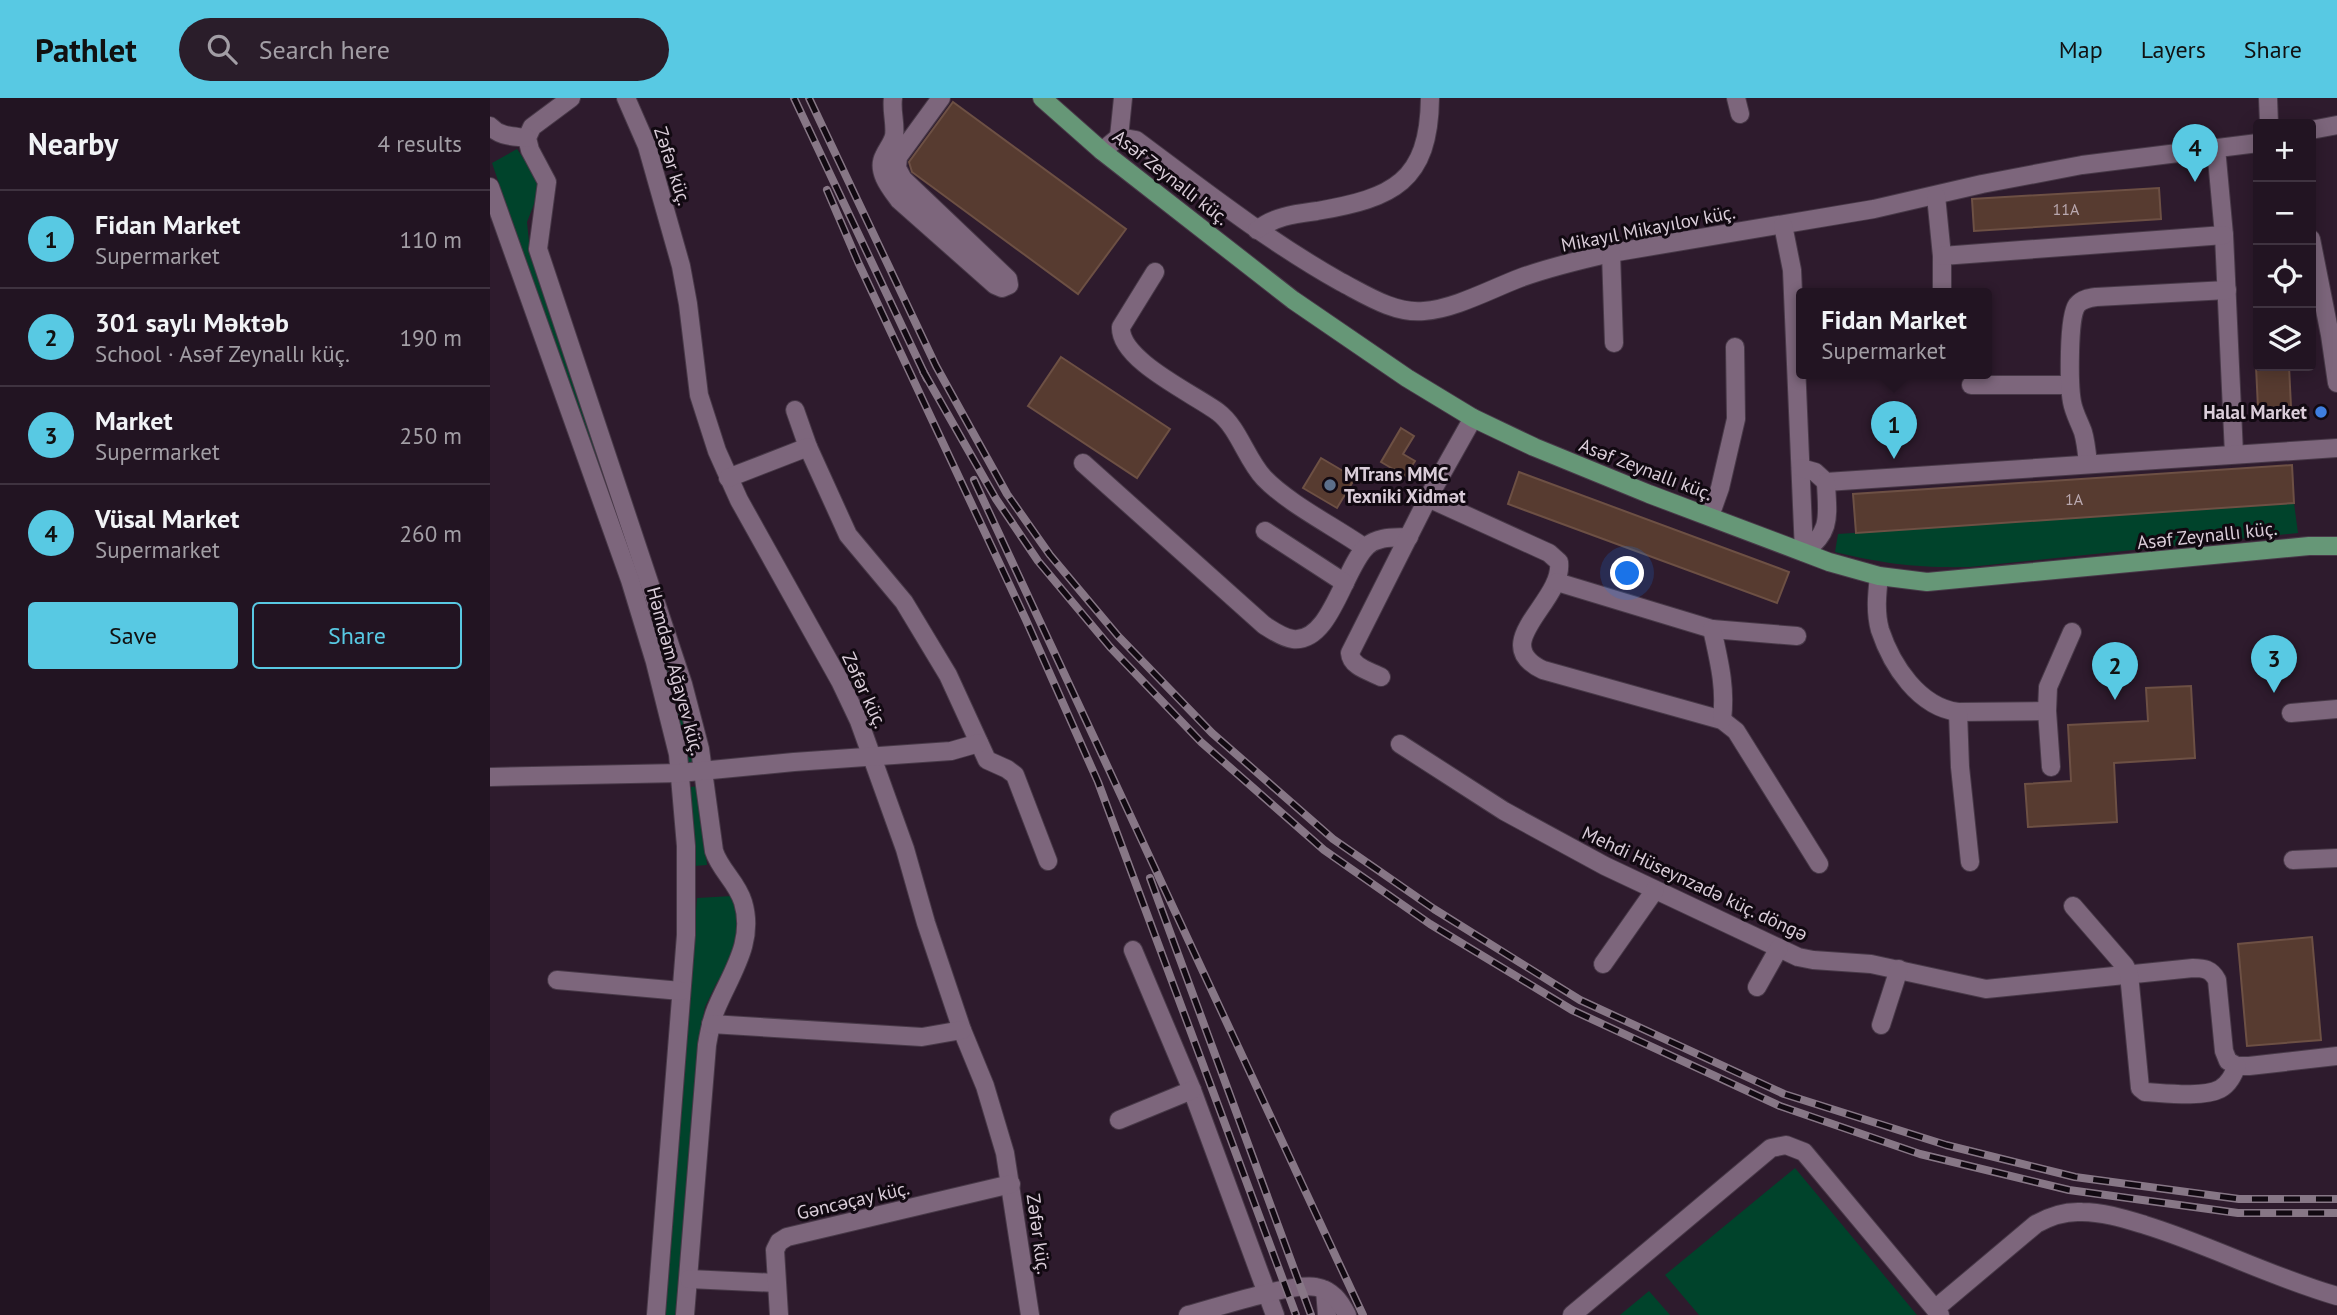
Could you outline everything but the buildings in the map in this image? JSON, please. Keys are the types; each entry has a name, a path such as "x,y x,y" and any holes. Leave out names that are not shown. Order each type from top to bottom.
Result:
{"main road":[{"name":"Asəf Zeynallı küç.","path":"1042,98 1102,151 1293,300 1397,371 1473,418 1534,447 1852,569 1879,576 1927,582 1955,581 2309,545 2337,546"}],"street":[{"path":"571,98 532,127 527,138 530,150 547,182 538,242 540,257 677,662 704,771 717,861 739,890 746,912 744,947 711,1024 707,1045 685,1315"},
{"name":"Zəfər küç.","path":"626,98 647,146 681,266 699,395 729,478 840,681 872,756 905,849 926,923 962,1030 999,1126 1030,1315"},
{"path":"893,98 894,133 882,158 881,168 891,190 995,285 1002,288 1009,285 1008,279 902,179 897,167 898,157 941,98"},
{"path":"1102,151 1119,137 1123,98"},
{"path":"1257,230 1268,221 1280,217 1352,205 1387,192 1408,178 1418,163 1426,141 1430,98"},
{"path":"2267,98 2269,119"},
{"path":"2316,129 2337,125"},
{"path":"490,126 506,136 527,138"},
{"name":"Mikayıl Mikayılov küç.","path":"1119,137 1136,140 1294,256 1360,292 1411,312 1446,306 1571,261 1783,225 2082,165 2253,144"},
{"path":"2216,148 2224,235 2234,454"},
{"name":"Həmdəm Ağayev küç.","path":"490,187 630,580 675,738 680,773 687,887 656,1315"},
{"path":"1936,196 1942,288"},
{"path":"1783,225 1792,270 1796,358"},
{"path":"1942,256 2224,235"},
{"path":"2312,245 2337,383"},
{"path":"1611,253 1614,343"},
{"path":"1154,272 1121,327 1120,334 1125,342 1153,372 1220,414 1263,477 1365,548"},
{"path":"2088,464 2083,431 2071,402 2071,326 2078,303 2085,299 2227,290"},
{"path":"1710,516 1720,488 1736,419 1735,347"},
{"path":"1797,379 1804,552"},
{"path":"1971,385 2070,385"},
{"path":"795,410 808,447 848,535 904,602 948,675 987,760 1014,775 1048,861"},
{"path":"1381,677 1354,663 1350,659 1350,653 1428,498 1473,418"},
{"path":"729,478 808,447"},
{"path":"1826,482 2337,449"},
{"path":"1083,463 1264,625 1292,639 1304,638 1323,623 1365,548 1385,538 1409,537"},
{"path":"1801,468 1815,472 1826,482 1827,517 1824,534 1804,552"},
{"path":"1428,498 1549,553 1559,562 1560,572 1554,590 1523,634 1521,646 1530,664 1543,670 1722,720 1736,731 1819,864"},
{"path":"1265,531 1345,583"},
{"path":"1879,576 1877,598 1880,630 1899,668 1915,690 1945,710 2047,711"},
{"path":"1556,582 1712,629 1797,636"},
{"path":"1712,629 1725,697 1722,720"},
{"path":"2051,767 2048,687 2072,632"},
{"path":"2291,713 2337,709"},
{"path":"1958,712 1960,767 1970,862"},
{"path":"490,777 680,773 951,751 979,743"},
{"name":"Mehdi Hüseynzadə küç. döngə","path":"1400,744 1504,811 1605,866 1798,957 1851,961 1899,969 1986,989 2205,968 2213,972 2217,980 2224,1051 2228,1061 2237,1066"},
{"path":"2293,860 2337,858"},
{"path":"1603,964 1655,890"},
{"path":"2073,906 2129,974 2140,1088 2145,1092 2208,1093 2221,1089 2230,1081 2237,1066 2337,1056"},
{"path":"1757,988 1779,948"},
{"path":"1133,950 1192,1090 1275,1315"},
{"path":"1881,1026 1899,969"},
{"path":"557,980 681,991"},
{"path":"711,1024 922,1037 962,1030"},
{"path":"1119,1120 1192,1090"},
{"path":"1572,1315 1771,1148 1786,1145 1804,1152 1938,1312 2036,1224 2049,1217 2081,1212 2131,1221 2178,1235 2283,1278 2337,1296"},
{"name":"Gəncəçay küç.","path":"779,1315 775,1250 779,1242 787,1237 1010,1185"},
{"path":"689,1279 776,1283"},
{"path":"1188,1315 1252,1307 1267,1294 1315,1286 1335,1295 1347,1315"},
{"path":"1325,1290 1327,1315"}],"green space":[{"path":"517,149 538,179 538,194 527,222 529,242 636,554 697,762 687,763 669,682 492,163"},
{"path":"2294,503 2298,533 1969,567 1901,564 1835,552 1838,534"},
{"path":"699,786 707,865 694,866 690,787"},
{"path":"732,896 739,913 737,940 731,961 705,1007 697,1052 678,1315 664,1315 697,898"},
{"path":"1795,1168 1917,1315 1699,1315 1665,1275"},
{"path":"1649,1291 1670,1315 1620,1315"}],"railway":[{"path":"794,98 927,379"},
{"path":"809,98 936,366 1007,494 1050,555 1118,636 1212,733 1333,839 1434,909 1580,1000 1784,1094 1946,1145 2075,1177 2239,1199 2337,1199"},
{"path":"827,190 1098,782 1296,1315"},
{"path":"923,371 996,499 1038,561 1110,647 1201,742 1324,850 1430,924 1572,1010 1780,1106 1920,1154 2069,1190 2238,1213 2337,1213"},
{"path":"974,480 1363,1315"},
{"path":"1150,878 1311,1315"}],"place":[{"name":"Vüsal Market","path":"2195,182"},
{"name":"Halal Market","path":"2321,412"},
{"name":"Fidan Market","path":"1894,459"},
{"name":"MTrans MMC Texniki Xidmət","path":"1330,485"},
{"name":"Market","path":"2274,693"},
{"name":"301 saylı Məktəb","path":"2115,700"}]}
